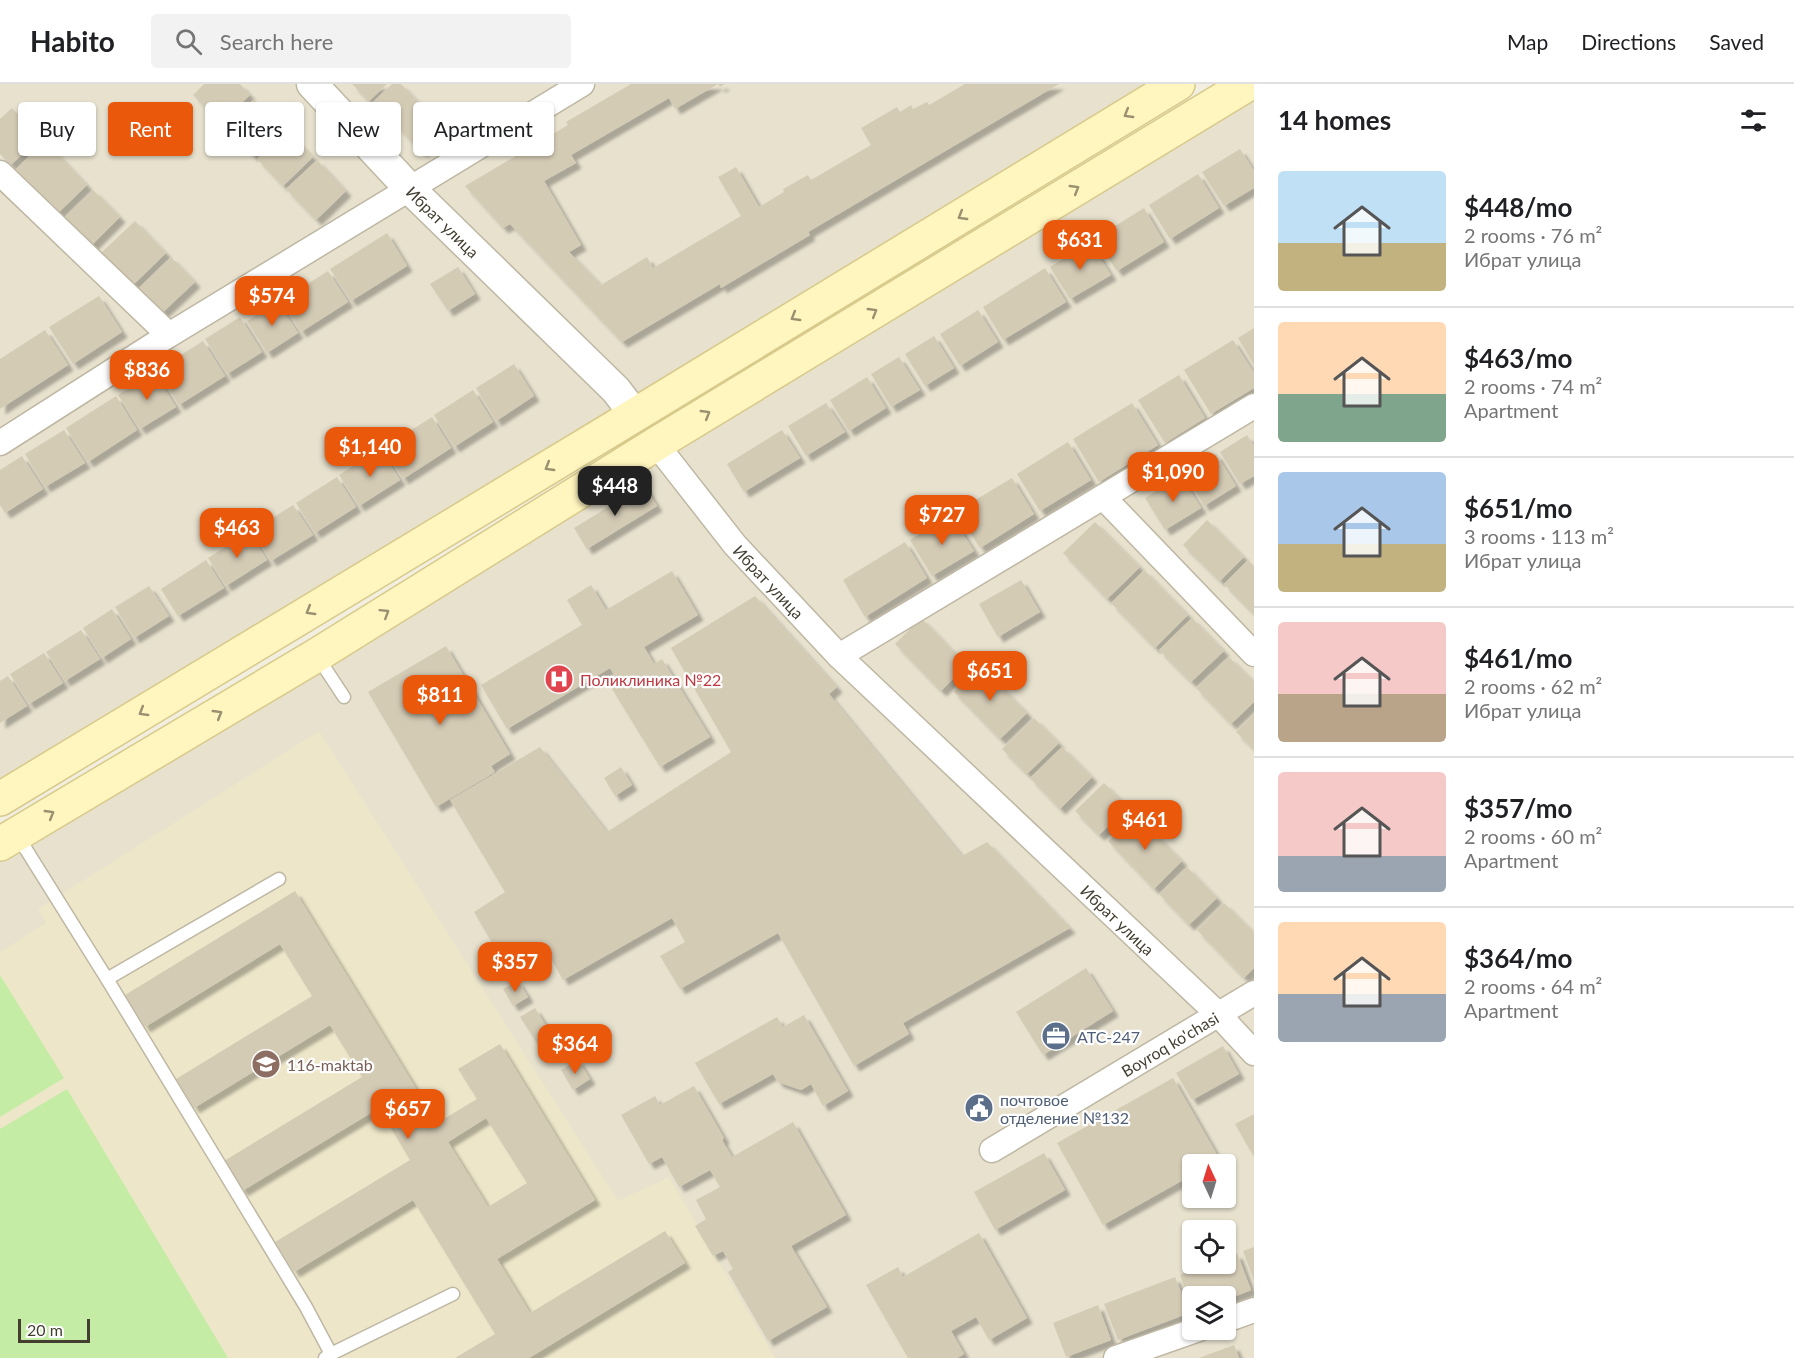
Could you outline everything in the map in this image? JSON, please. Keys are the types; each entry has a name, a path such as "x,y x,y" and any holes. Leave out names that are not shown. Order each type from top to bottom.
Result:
{"main road":[{"path":"0,799 1178,84"},
{"path":"8,839 316,655 656,444 1248,84"},
{"name":"Ибрат улица","path":"635,415 656,444"}],"street":[{"name":"Ибрат улица","path":"312,84 409,188 616,390 635,415"},
{"path":"0,443 169,335 582,84"},
{"path":"0,173 169,335"},
{"path":"839,656 1254,406"},
{"name":"Ибрат улица","path":"656,444 735,545 839,656 1218,1014 1254,1053"},
{"path":"1103,497 1254,654"},
{"name":"Boyroq ko'chasi","path":"992,1150 1254,993"},
{"path":"1236,1316 1254,1310"},
{"path":"1116,1358 1182,1335"}],"lane":[{"path":"316,655 344,697"},
{"path":"8,839 107,978 306,1307 328,1356 453,1293"},
{"path":"107,978 279,879"}],"shaded area":[{"path":"0,84 1178,84 0,799"},
{"path":"1254,84 1254,1358 0,1358 0,844"},
{"name":"116-maktab","path":"319,731 618,1201 669,1177 775,1358 0,1358 0,952 46,923 38,909"}],"green space":[{"path":"0,975 64,1078 0,1117"},
{"path":"67,1089 228,1358 0,1358 0,1129"}],"building":[{"path":"204,84 240,84 250,95 242,102 205,102 205,107 193,95"},
{"path":"352,84 387,84 369,101"},
{"path":"392,84 401,84 418,102 413,102 413,143 401,131 401,102 373,102"},
{"path":"631,84 718,84 675,109 669,98 571,155 576,163 544,181 581,245 569,252 601,285 647,257 653,268 741,216 718,177 736,167 759,207 784,192 783,189 808,175 811,180 871,145 861,128 897,107 900,112 911,105 913,109 927,102 929,105 965,84 1059,84 808,232 810,235 721,288 720,284 622,342 510,224 503,228 465,186 516,156 554,156 554,133 568,125 566,122"},
{"path":"12,108 18,114 18,156 20,156 11,165 0,154 0,119"},
{"path":"304,148 313,157 283,186 257,159 260,156 304,156"},
{"path":"1240,149 1254,171 1254,188 1224,206 1202,172"},
{"path":"29,156 59,156 87,185 58,213 16,169"},
{"path":"317,160 346,191 316,220 286,189"},
{"path":"1198,174 1219,208 1170,239 1149,205"},
{"path":"93,190 120,217 90,247 63,219"},
{"path":"1144,208 1164,242 1117,271 1096,238"},
{"path":"135,221 166,253 133,285 101,253"},
{"path":"387,233 407,266 351,301 330,269"},
{"path":"1090,242 1111,275 1070,299 1050,267"},
{"path":"171,257 195,282 161,314 137,290"},
{"path":"458,267 475,294 448,311 430,284"},
{"path":"1045,268 1066,302 1003,340 983,307"},
{"path":"328,271 348,302 301,332 281,301"},
{"path":"99,296 122,332 73,364 49,327"},
{"path":"278,302 298,333 267,353 247,321"},
{"path":"978,310 998,342 960,366 940,334"},
{"path":"240,317 262,352 227,374 205,339"},
{"path":"1254,328 1254,365 1238,338"},
{"path":"45,330 68,365 0,409 0,359"},
{"path":"934,336 954,368 925,386 905,354"},
{"path":"1233,340 1254,373 1254,388 1211,414 1184,370"},
{"path":"203,341 225,376 179,405 157,370"},
{"path":"899,357 920,390 891,407 871,374"},
{"path":"514,364 534,396 496,421 476,388"},
{"path":"154,372 176,407 140,429 118,395"},
{"path":"1179,375 1205,418 1165,443 1138,400"},
{"path":"867,377 886,408 849,431 830,400"},
{"path":"473,390 493,422 454,447 434,415"},
{"path":"116,396 137,430 88,462 66,428"},
{"path":"826,403 845,432 806,456 788,426"},
{"path":"1132,403 1158,445 1099,482 1073,439"},
{"path":"432,417 451,448 403,479 383,448"},
{"path":"64,430 85,463 45,487 25,454"},
{"path":"782,430 800,458 744,492 727,464"},
{"path":"1247,435 1254,446 1254,476 1240,484 1220,452"},
{"path":"1068,442 1091,480 1040,511 1017,474"},
{"path":"380,449 400,480 359,506 339,475"},
{"path":"1216,454 1236,486 1204,506 1185,473"},
{"path":"22,456 43,489 5,513 0,505 0,470"},
{"path":"1181,476 1201,508 1165,530 1145,498"},
{"path":"337,477 356,507 315,533 296,503"},
{"path":"1012,478 1034,514 980,548 957,511"},
{"path":"644,485 657,506 587,549 574,528"},
{"path":"293,505 313,535 271,561 252,531"},
{"path":"951,515 974,551 932,576 910,540"},
{"path":"1207,520 1244,557 1220,581 1183,545"},
{"path":"1095,522 1140,567 1107,599 1063,553"},
{"path":"249,532 267,560 226,586 208,558"},
{"path":"905,542 927,578 865,617 843,580"},
{"path":"206,560 224,588 178,616 161,589"},
{"path":"1248,560 1254,566 1254,614 1224,584"},
{"path":"1144,570 1188,615 1155,648 1111,603"},
{"path":"672,571 698,615 644,647 654,664 662,659 710,737 660,767 612,689 620,684 610,668 507,729 481,685 582,625 567,600 591,585 606,610"},
{"path":"1021,580 1040,612 998,637 979,604"},
{"path":"149,586 169,616 134,638 115,607"},
{"path":"755,596 837,687 829,694 962,856 987,842 1070,928 903,1023 909,1034 854,1066 778,933 680,989 660,956 685,942 672,918 563,980 548,953 510,974 474,912 505,892 450,800 540,747 607,832 731,752 671,648"},
{"path":"112,609 131,639 102,658 83,628"},
{"path":"921,618 967,665 941,691 895,644"},
{"path":"1192,618 1224,651 1191,682 1159,650"},
{"path":"81,630 100,659 65,681 46,652"},
{"path":"446,646 510,754 491,766 495,772 436,807 368,692"},
{"path":"44,653 63,683 29,704 10,674"},
{"path":"1229,657 1254,682 1254,702 1231,724 1196,688"},
{"path":"980,665 1027,713 1000,739 953,691"},
{"path":"8,676 27,706 0,723 0,681"},
{"path":"1254,714 1254,749 1236,732"},
{"path":"1034,718 1059,743 1027,774 1002,749"},
{"path":"1062,747 1092,777 1060,809 1030,778"},
{"path":"621,767 632,785 615,796 604,778"},
{"path":"1104,783 1128,807 1099,835 1075,811"},
{"path":"1135,814 1182,861 1154,889 1108,841"},
{"path":"1187,867 1217,898 1189,925 1159,894"},
{"path":"295,891 437,1123 477,1099 458,1069 500,1044 595,1200 497,1259 530,1313 665,1231 685,1263 529,1358 455,1358 495,1334 413,1200 294,1272 275,1242 410,1160 379,1108 242,1191 224,1161 362,1077 330,1025 194,1108 176,1079 312,996 280,944 145,1027 125,995","holes":["486,1118 527,1183 488,1207 448,1142"]},
{"path":"1224,903 1254,933 1254,968 1244,978 1197,930"},
{"path":"1086,968 1113,1011 1043,1055 1016,1012"},
{"path":"518,981 528,997 513,1006 503,989"},
{"path":"535,1008 553,1037 539,1046 520,1017"},
{"path":"804,1015 848,1091 823,1106 811,1084 801,1090 778,1082 773,1074 719,1104 695,1063 777,1017 783,1027"},
{"path":"1223,1046 1239,1074 1192,1100 1176,1073"},
{"path":"578,1060 590,1079 573,1090 561,1070"},
{"path":"1173,1078 1217,1154 1182,1154 1182,1181 1103,1225 1057,1143"},
{"path":"694,1086 724,1138 722,1140 732,1157 793,1122 846,1215 791,1246 827,1307 768,1341 728,1272 733,1269 723,1251 713,1256 695,1226 706,1219 696,1200 720,1187 710,1170 679,1187 662,1157 649,1164 621,1115 655,1096 660,1105"},
{"path":"1254,1114 1254,1157 1235,1124"},
{"path":"1044,1153 1065,1190 995,1230 974,1192"},
{"path":"979,1233 1027,1318 989,1340 976,1317 951,1331 964,1354 957,1358 908,1358 866,1285 898,1267 903,1277"},
{"path":"1254,1247 1254,1281 1243,1251"},
{"path":"1236,1253 1251,1290 1236,1296 1236,1286 1184,1286 1180,1275 1183,1274 1236,1274"},
{"path":"1175,1277 1182,1295 1182,1316 1118,1340 1104,1304"},
{"path":"1098,1305 1111,1340 1066,1357 1053,1323"},
{"path":"1234,1345 1239,1358 1199,1358"}],"place":[{"name":"Поликлиника №22","path":"559,679"},
{"name":"АТС-247","path":"1056,1036"},
{"name":"116-maktab","path":"266,1064"},
{"name":"почтовое отделение №132","path":"979,1108"}]}
